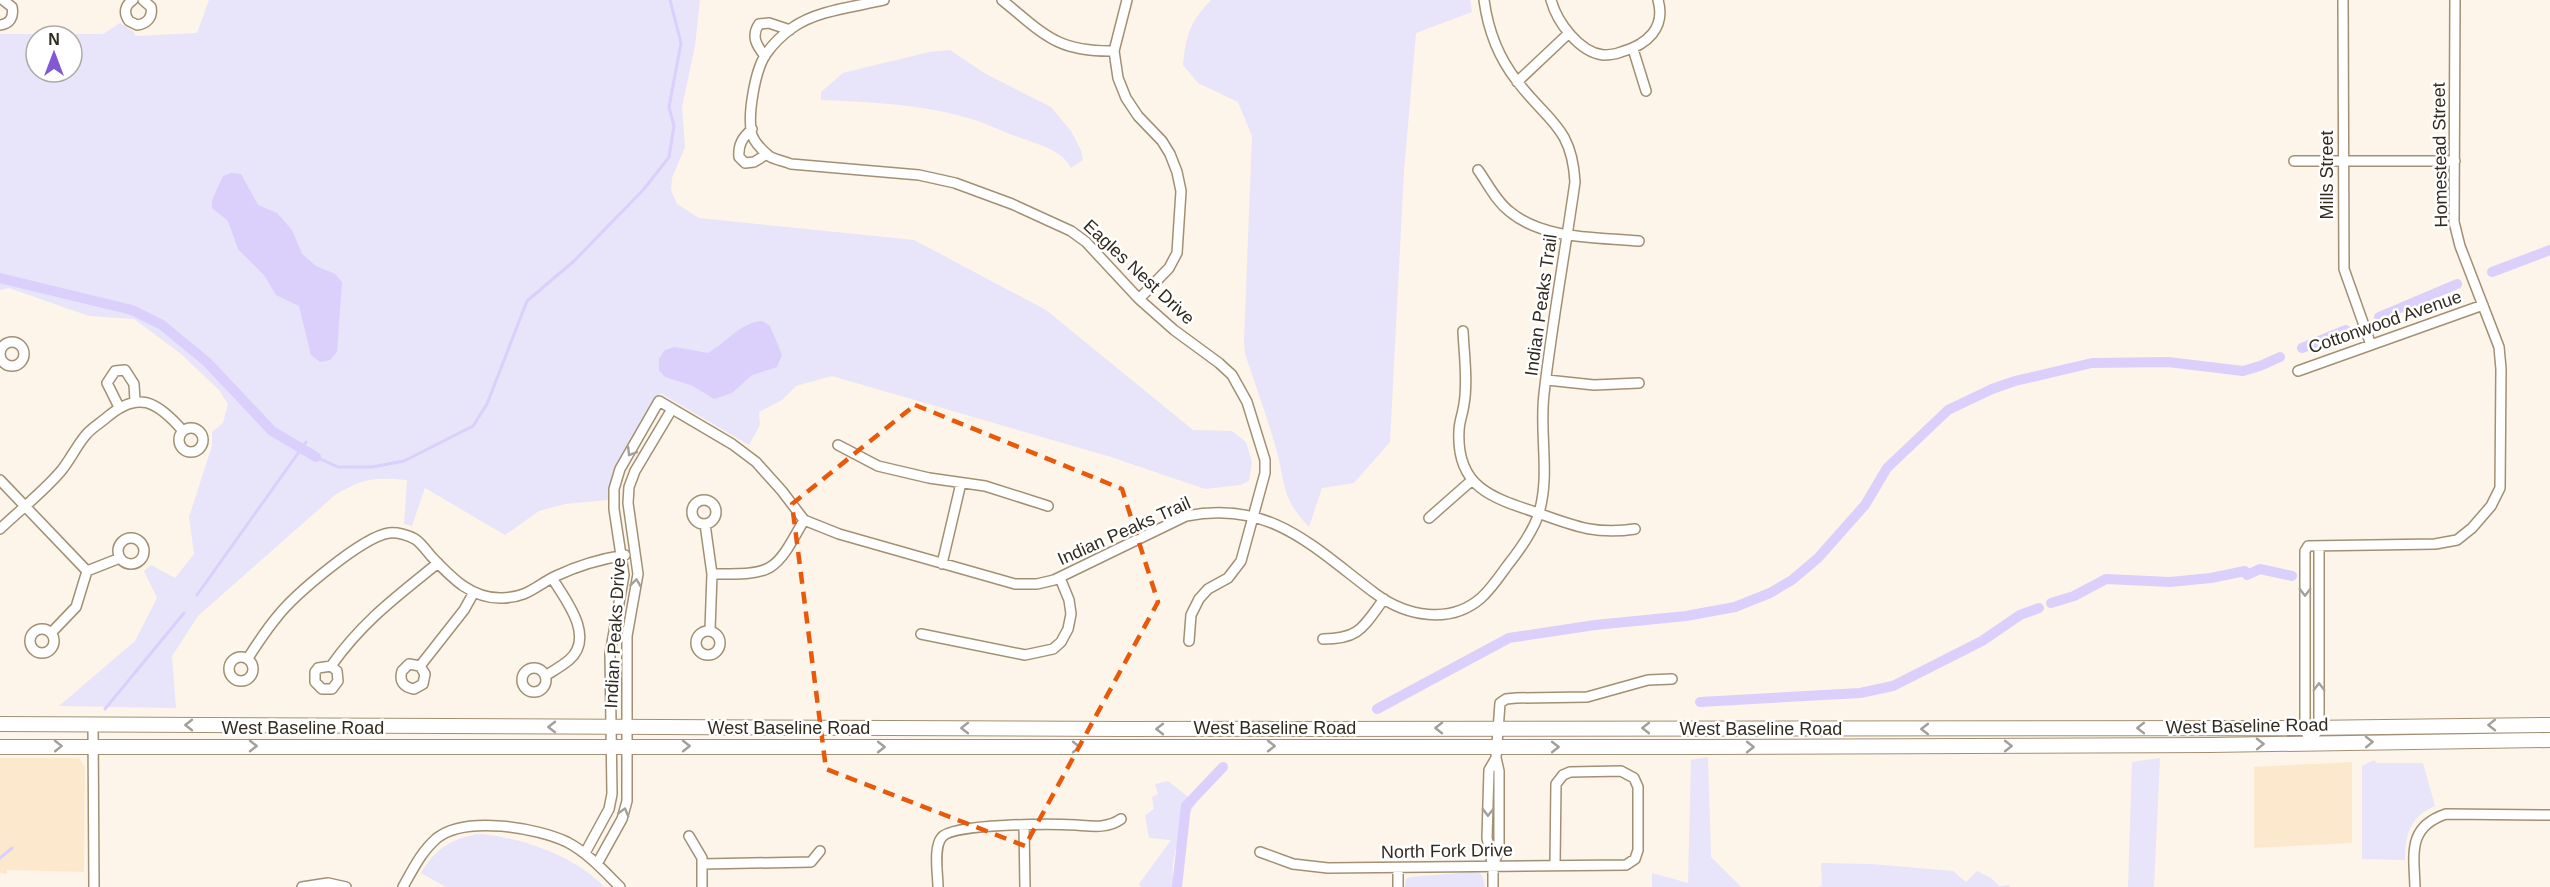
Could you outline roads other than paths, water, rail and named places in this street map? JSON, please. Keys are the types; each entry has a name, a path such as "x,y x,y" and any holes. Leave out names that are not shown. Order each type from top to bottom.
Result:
{"main road":[{"name":"West Baseline Road","path":"0,724 1949,729 2550,725"},
{"path":"1949,729 1950,746"},
{"name":"West Baseline Road","path":"0,747 627,746 1496,753 2550,740"}],"street":[{"path":"0,25 8,23 13,16 12,7 5,0"},
{"path":"134,0 128,4 125,13 129,21 137,25 145,23 151,16 150,7 144,0"},
{"path":"752,129 738,148 739,158 745,163 754,162 767,154 753,136 754,91 765,56 778,40 790,30 815,17 884,0"},
{"path":"1003,0 1040,33 1054,42 1088,51 1114,51"},
{"path":"1127,0 1114,51 1118,78 1126,98 1138,116 1162,141 1170,154 1178,172 1181,191 1177,253 1169,268 1139,299"},
{"name":"Indian Peaks Trail","path":"804,520 839,534 942,564 1015,584 1036,584 1060,578 1186,516 1205,513 1253,516 1303,537 1383,599 1402,609 1438,615 1467,606 1480,598 1526,541 1539,514 1545,480 1544,395 1575,182 1570,149 1553,119 1518,82 1502,59 1492,37 1484,0"},
{"path":"1551,0 1569,33 1592,51 1604,55 1633,49 1655,33 1660,22 1661,10 1658,0"},
{"name":"Mills Street","path":"2343,0 2344,268 2371,345"},
{"name":"Homestead Street","path":"2319,546 2435,544 2457,540 2472,528 2491,506 2500,488 2501,369 2499,347 2460,246 2454,222 2455,0"},
{"path":"765,56 754,37 754,31 759,24 769,23 790,30"},
{"path":"1518,82 1569,33"},
{"path":"1633,49 1646,91"},
{"name":"Eagles Nest Drive","path":"767,154 771,158 791,164 919,175 955,183 1012,204 1079,237 1139,299 1174,330 1232,375 1242,392 1265,460 1265,473 1241,561 1228,578 1208,589 1199,599 1191,615 1189,641"},
{"path":"2294,161 2456,161"},
{"path":"1478,170 1501,204 1522,221 1538,228 1568,234 1639,241"},
{"name":"Cottonwood Avenue","path":"2298,370 2483,305"},
{"path":"1463,331 1465,402 1459,429 1459,447 1471,481 1493,498 1589,530 1610,533 1635,529"},
{"path":"119,407 107,383 115,371 125,370 131,377 135,400"},
{"path":"1547,380 1594,385 1640,383"},
{"path":"0,529 60,472 85,436 119,407 135,400 147,402 163,411 183,431"},
{"name":"Indian Peaks Drive","path":"585,854 609,809 612,794 610,654 624,575 614,509 614,489 620,470 659,401 672,409 635,471 629,487 628,503 637,554 636,588 627,636 627,801 622,819 597,864"},
{"path":"672,409 732,444 756,462 782,490 804,520 778,563 766,571 752,574 712,574"},
{"path":"838,445 878,466 985,486 1048,506"},
{"path":"0,480 87,572"},
{"path":"1429,518 1471,481"},
{"path":"942,564 961,483"},
{"path":"705,524 712,574 710,630"},
{"path":"248,658 277,616 295,597 374,537 390,533 404,534 417,540 438,563 473,594 501,598 518,596 535,590 552,578 587,561 637,554"},
{"path":"2310,743 2312,728 2319,546 2308,546 2305,551 2312,728"},
{"path":"51,633 76,607 87,572 120,558"},
{"path":"331,666 370,617 438,563"},
{"path":"545,676 571,658 577,647 579,634 578,621 552,578"},
{"path":"921,634 1026,655 1040,654 1053,649 1061,642 1068,629 1071,614 1069,600 1060,578"},
{"path":"420,666 464,610 473,594"},
{"path":"1323,639 1342,639 1353,635 1363,627 1383,599"},
{"path":"1493,887 1493,867 1498,848 1499,771 1496,753 1500,703 1506,699 1587,697 1648,680 1672,679"},
{"path":"93,724 94,887"},
{"name":"North Fork Drive","path":"1260,852 1293,864 1316,867 1626,865 1635,859 1638,850 1638,787 1634,778 1621,771 1570,772 1563,775 1556,784 1555,864"},
{"path":"2415,887 2414,843 2421,828 2437,817 2446,814 2550,815"},
{"path":"938,887 938,844 949,831 984,826 1089,827 1115,823 1120,819"},
{"path":"403,887 419,857 439,837 458,828 495,826 542,832 567,842 597,864 620,887"},
{"path":"1024,826 1025,887"},
{"path":"689,836 702,858 702,887"},
{"path":"702,864 811,862 820,851"},
{"path":"1398,868 1398,887"},
{"path":"302,887 328,883 346,887"}],"waterway":[{"path":"316,457 338,467 372,467 404,461 473,426 487,404 527,301 574,261 644,189 669,157 674,126 669,107 681,43 670,0"},
{"path":"2492,272 2550,250"},
{"path":"0,278 132,310 162,325 207,362 272,431 316,457"},
{"path":"2379,317 2457,284"},
{"path":"2302,348 2346,330"},
{"path":"1377,709 1509,638 1595,625 1686,616 1735,607 1770,593 1792,580 1818,558 1865,505 1887,468 1948,410 1992,389 2015,381 2092,363 2168,362 2243,371 2280,357"},
{"path":"197,595 306,442"},
{"path":"2051,603 2074,596 2106,579 2170,582 2211,578 2245,571 2247,575 2260,569 2292,576"},
{"path":"1700,702 1860,693 1893,686 1982,641 2020,615 2039,608"},
{"path":"105,709 184,613"},
{"path":"1177,887 1186,806 1223,767"},
{"path":"0,858 12,848"}]}
